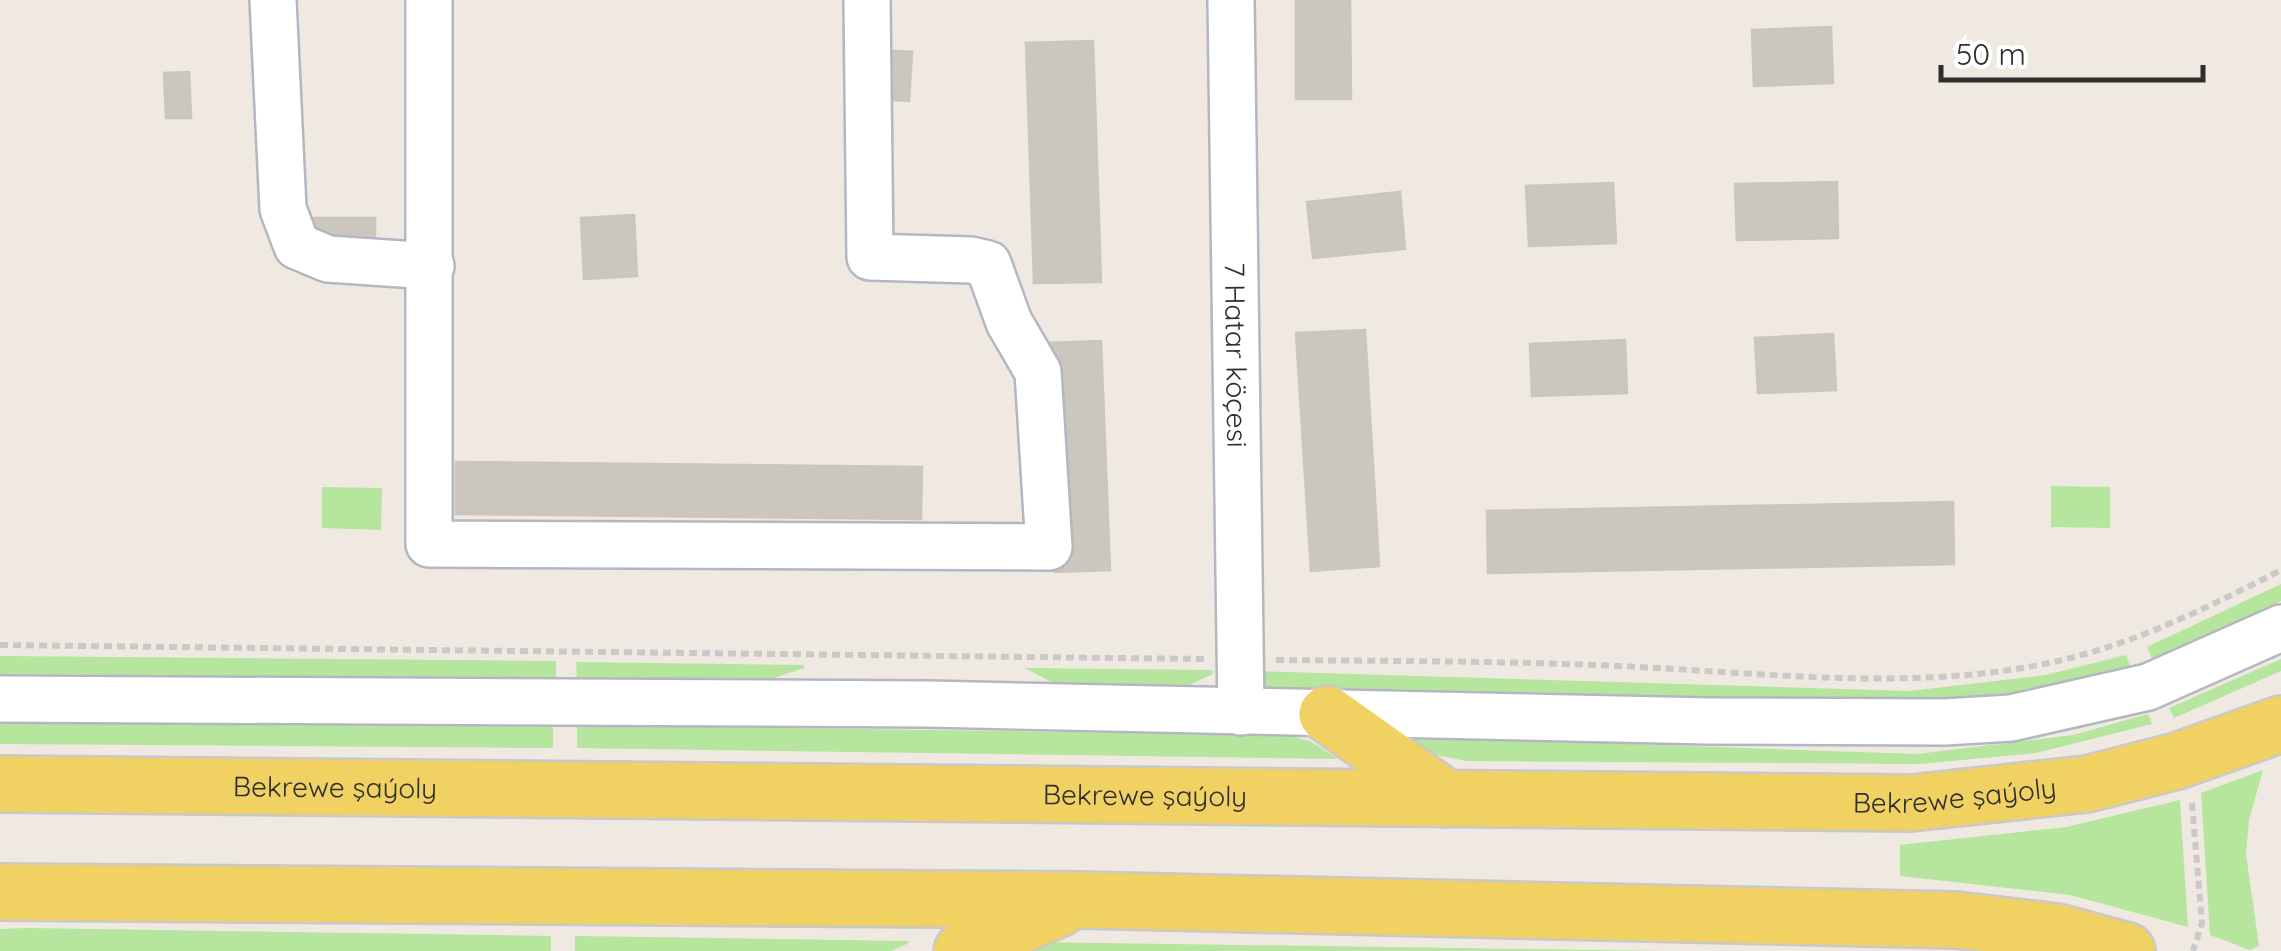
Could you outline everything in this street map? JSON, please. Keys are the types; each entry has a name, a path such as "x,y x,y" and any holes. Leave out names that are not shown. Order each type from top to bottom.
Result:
{"main road":[{"path":"1328,714 1446,799"},
{"name":"Bekrewe şaýoly","path":"0,784 1446,799 1958,800 2087,784 2133,774 2281,724"},
{"path":"0,892 1080,900 1956,920 2007,923 2127,951"},
{"path":"962,951 1080,900"}],"street":[{"path":"273,0 283,209 297,246 328,259 431,266"},
{"path":"429,0 428,544 1049,547 1038,372 1009,322 988,264 870,257 866,0"},
{"name":"7 Hatar köçesi","path":"1231,0 1241,712"},
{"path":"0,699 928,704 1708,721 2011,718 2148,687 2281,628"}],"path":[{"path":"0,645 1550,663 1839,678 1953,676 2052,662 2149,632 2281,570"}],"green space":[{"path":"2051,486 2110,487 2110,528 2051,527"},
{"path":"322,487 382,488 381,530 322,528"},
{"path":"2281,584 2281,601 2153,661 2147,647"},
{"path":"2126,655 2131,669 1999,698 1837,705 1550,693 1266,689 1252,671 1909,691 2046,675"},
{"path":"0,656 556,661 556,680 0,674"},
{"path":"2281,659 2281,671 2174,718 2169,708"},
{"path":"576,662 804,668 762,682 577,679"},
{"path":"1025,668 1212,670 1213,674 1183,688 1055,684"},
{"path":"2148,714 2152,724 2036,753 1920,764 1466,761 1428,753 1401,736 1917,754 2073,735"},
{"path":"0,721 553,725 553,748 0,744"},
{"path":"577,725 1286,735 1310,741 1338,759 577,748"},
{"path":"2263,770 2249,820 2246,854 2259,946 2250,950 2210,935 2201,793"},
{"path":"2180,800 2188,927 2070,895 1900,876 1900,845 2066,827"},
{"path":"0,929 551,936 551,951 0,951"},
{"path":"575,936 909,943 891,951 575,951"},
{"path":"1034,942 1667,951 1000,951"}],"building":[{"path":"1296,0 1350,0 1351,99 1296,99"},
{"path":"1831,27 1833,83 1754,86 1752,30"},
{"path":"1093,41 1101,282 1034,283 1026,43"},
{"path":"878,50 912,52 909,101 876,99"},
{"path":"189,72 191,118 166,118 164,73"},
{"path":"1837,182 1838,238 1737,240 1735,184"},
{"path":"1613,183 1616,243 1529,246 1526,186"},
{"path":"1400,192 1405,249 1313,258 1307,202"},
{"path":"634,215 637,276 584,279 581,218"},
{"path":"311,218 375,218 375,246 311,246"},
{"path":"1365,330 1379,566 1311,571 1296,333"},
{"path":"1833,334 1836,390 1758,393 1755,338"},
{"path":"1625,340 1627,393 1532,396 1530,344"},
{"path":"1101,341 1110,570 1055,572 1046,343"},
{"path":"456,462 922,467 921,519 456,514"},
{"path":"1953,502 1954,564 1488,573 1487,511"}]}
